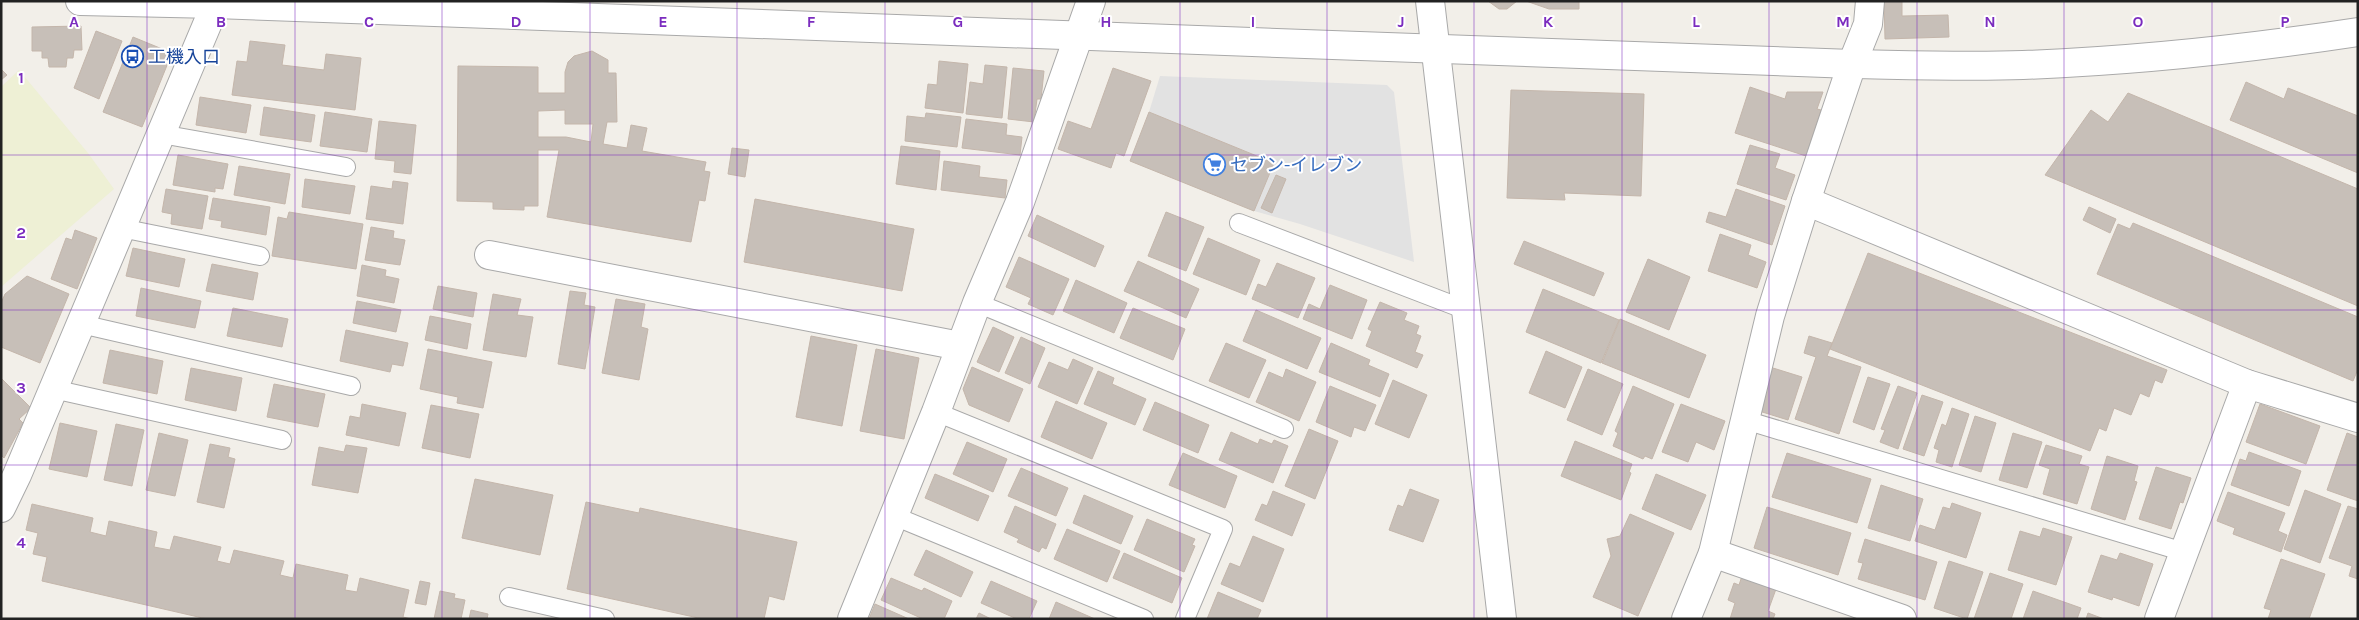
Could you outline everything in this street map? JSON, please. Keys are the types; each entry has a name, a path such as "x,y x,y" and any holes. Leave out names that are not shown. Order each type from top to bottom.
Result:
{"street":[{"path":"80,1 216,3 1852,64 2021,65 2124,59 2227,51 2358,32"},
{"path":"852,619 936,412 977,303 1020,202 1091,1"},
{"path":"1430,1 1502,619"},
{"path":"1686,619 1712,553 1770,316 1806,201 1852,64 1868,24 1870,1"},
{"path":"1,508 81,324 216,3"},
{"path":"1806,201 2247,384 2358,418"},
{"path":"489,255 960,346"},
{"path":"2159,619 2247,384"},
{"path":"1712,553 1902,619"}],"lane":[{"path":"161,134 346,167"},
{"path":"1239,223 1466,310"},
{"path":"121,228 260,256"},
{"path":"977,303 1284,429"},
{"path":"81,324 351,386"},
{"path":"53,389 282,440"},
{"path":"936,412 1224,529 1185,619"},
{"path":"1745,420 2184,552"},
{"path":"894,516 1144,619"},
{"path":"509,597 605,619"}],"green space":[{"path":"19,70 88,153 114,189 1,287 1,87"}],"shaded area":[{"path":"1160,76 1387,85 1394,92 1414,262 1300,224 1254,211 1274,163 1149,112"}],"building":[{"path":"1488,1 1517,1 1507,9 1499,9"},
{"path":"1526,1 1579,1 1579,9 1549,9"},
{"path":"1884,1 1902,1 1902,16 1948,15 1949,37 1885,39"},
{"path":"81,26 82,50 74,50 73,58 67,58 66,67 49,67 48,58 42,58 42,51 32,51 32,27"},
{"path":"96,31 122,41 99,99 74,88"},
{"path":"133,37 172,53 142,127 103,112"},
{"path":"250,41 285,45 282,65 324,70 326,54 361,58 355,110 232,95 237,61 247,62"},
{"path":"592,51 608,60 608,73 616,73 617,122 607,122 603,144 627,148 631,125 647,128 642,151 706,162 704,171 710,172 705,201 699,200 691,242 547,217 559,150 538,150 538,206 524,206 524,210 493,209 493,202 457,201 458,66 538,67 538,93 565,93 565,72 568,62 574,56","holes":["565,110 565,124 593,124 591,142 566,137 538,137 538,111"]},
{"path":"939,61 968,64 963,113 925,108 928,84 937,85"},
{"path":"985,65 1007,67 1002,118 966,114 970,82 983,84"},
{"path":"1013,68 1044,71 1041,99 1037,99 1034,122 1008,119"},
{"path":"1113,68 1151,81 1124,156 1116,153 1111,168 1058,149 1068,121 1091,129"},
{"path":"1,69 7,75 1,80"},
{"path":"2246,82 2284,99 2288,88 2358,116 2358,173 2230,120"},
{"path":"1750,87 1785,99 1787,92 1823,92 1817,109 1821,110 1806,156 1735,133"},
{"path":"1511,90 1644,94 1641,196 1564,193 1565,200 1507,198"},
{"path":"2128,93 2358,189 2358,306 2045,175 2091,110 2108,122"},
{"path":"200,97 251,105 246,133 196,125"},
{"path":"264,107 315,115 311,142 260,135"},
{"path":"325,112 372,119 367,152 320,146"},
{"path":"1149,112 1274,163 1254,211 1130,161"},
{"path":"926,113 961,117 957,147 905,141 907,116 925,118"},
{"path":"966,119 1007,124 1006,135 1022,137 1020,155 962,148"},
{"path":"379,121 416,125 411,174 394,172 395,161 375,159"},
{"path":"1750,145 1780,154 1775,168 1795,175 1786,200 1737,184"},
{"path":"901,146 940,151 936,190 896,184"},
{"path":"732,148 749,150 745,177 728,174"},
{"path":"178,155 228,164 223,189 215,188 215,192 173,185"},
{"path":"944,161 980,166 979,177 1007,180 1005,198 941,190"},
{"path":"239,166 290,174 285,204 234,195"},
{"path":"1276,175 1286,179 1272,213 1261,208"},
{"path":"305,179 355,186 350,214 302,207"},
{"path":"393,181 408,183 403,224 366,219 371,186 392,189"},
{"path":"166,189 208,196 202,229 171,224 172,214 162,212"},
{"path":"1736,189 1785,206 1772,245 1706,222 1709,212 1726,217"},
{"path":"213,198 270,207 266,235 221,227 222,221 209,219"},
{"path":"755,199 914,229 902,291 744,262"},
{"path":"2089,207 2116,219 2110,233 2083,220"},
{"path":"289,212 363,224 356,269 272,256 278,217 287,219"},
{"path":"1166,212 1204,227 1186,271 1148,256"},
{"path":"1037,215 1104,246 1095,267 1028,236"},
{"path":"2133,223 2358,317 2358,369 2353,381 2097,274 2118,224 2130,229"},
{"path":"371,227 394,231 393,238 405,240 400,265 365,260"},
{"path":"75,230 97,238 77,289 51,279 66,238 72,240"},
{"path":"1720,234 1751,245 1748,255 1766,262 1757,288 1708,271"},
{"path":"1208,238 1260,260 1246,295 1193,274"},
{"path":"1524,241 1604,273 1594,296 1514,264"},
{"path":"133,248 185,259 179,287 126,276"},
{"path":"1868,253 2167,370 2162,383 2155,380 2149,397 2140,393 2131,415 2114,408 2106,431 2099,428 2090,451 1830,349"},
{"path":"1019,257 1069,279 1053,315 1028,304 1031,298 1006,287"},
{"path":"1648,259 1690,277 1669,330 1626,312"},
{"path":"1138,261 1199,289 1186,318 1124,291"},
{"path":"1277,263 1315,278 1298,318 1252,299 1258,284 1266,287"},
{"path":"212,264 258,273 253,300 206,291"},
{"path":"362,265 386,270 385,276 399,279 394,303 357,296"},
{"path":"27,276 69,294 40,363 1,347 1,303 5,294"},
{"path":"1076,280 1127,303 1114,333 1063,311"},
{"path":"1330,285 1367,300 1352,339 1303,319 1309,304 1320,309"},
{"path":"438,286 477,293 473,317 433,309"},
{"path":"141,288 201,301 195,328 136,316"},
{"path":"1543,289 1619,320 1601,363 1526,332"},
{"path":"570,291 586,293 584,305 595,307 585,369 558,364"},
{"path":"493,294 521,299 517,315 533,317 526,357 483,350"},
{"path":"616,299 645,304 641,327 648,329 639,380 602,373"},
{"path":"357,301 401,310 396,332 353,323"},
{"path":"1380,302 1407,313 1404,320 1419,326 1416,334 1421,336 1415,352 1423,355 1417,368 1366,346 1372,331 1368,329"},
{"path":"233,308 288,319 282,347 227,336"},
{"path":"1133,308 1185,329 1173,360 1120,338"},
{"path":"1256,310 1321,338 1307,369 1243,341"},
{"path":"430,316 471,324 467,349 425,340"},
{"path":"1620,319 1706,355 1689,398 1602,363"},
{"path":"993,327 1014,337 999,372 977,362"},
{"path":"346,330 408,343 403,366 392,364 390,372 340,361"},
{"path":"811,336 857,345 842,426 796,417"},
{"path":"1809,336 1832,343 1827,356 1861,367 1839,434 1795,419 1816,357 1804,353"},
{"path":"1021,337 1045,348 1030,384 1005,373"},
{"path":"1226,343 1266,360 1249,398 1209,381"},
{"path":"1331,343 1370,360 1368,365 1389,374 1380,397 1319,372"},
{"path":"428,349 492,362 483,408 457,403 458,397 420,389"},
{"path":"876,349 919,358 904,439 860,431"},
{"path":"110,350 163,361 157,394 103,383"},
{"path":"1546,351 1582,367 1565,408 1529,393"},
{"path":"1073,359 1093,368 1077,404 1038,387 1049,362 1068,370"},
{"path":"972,367 1023,389 1009,422 969,405 963,389"},
{"path":"191,368 242,378 236,411 185,400"},
{"path":"1773,368 1802,377 1788,420 1759,411"},
{"path":"1286,369 1316,382 1299,421 1256,402 1269,372 1283,378"},
{"path":"1588,369 1623,384 1602,435 1567,420"},
{"path":"1098,371 1114,378 1112,384 1146,399 1135,425 1084,404"},
{"path":"1868,377 1890,384 1874,430 1853,422"},
{"path":"1,378 31,408 19,419 23,423 4,458 1,455"},
{"path":"1393,380 1427,395 1409,438 1375,424"},
{"path":"274,384 325,394 318,427 267,417"},
{"path":"1330,386 1376,405 1365,431 1354,427 1351,437 1316,422"},
{"path":"1633,386 1674,404 1652,459 1645,456 1643,459 1613,446 1618,433 1615,431"},
{"path":"1898,386 1917,393 1898,449 1880,442 1885,430 1881,429"},
{"path":"1922,395 1943,402 1924,456 1903,449"},
{"path":"1056,401 1107,423 1092,459 1041,437"},
{"path":"1155,402 1209,425 1198,453 1143,430"},
{"path":"362,404 406,413 399,446 346,435 350,416 360,418"},
{"path":"1681,404 1725,421 1714,450 1696,442 1688,462 1662,452"},
{"path":"2260,404 2320,426 2306,464 2246,442"},
{"path":"431,405 479,414 470,458 422,448"},
{"path":"1952,408 1969,414 1952,467 1936,462 1939,450 1934,448 1942,424 1946,426"},
{"path":"1975,416 1996,423 1981,472 1959,465"},
{"path":"60,423 97,431 87,477 49,469"},
{"path":"116,424 144,430 132,486 104,480"},
{"path":"1309,429 1338,441 1315,499 1285,486"},
{"path":"1231,432 1258,444 1260,439 1272,444 1274,440 1288,446 1273,483 1219,460"},
{"path":"159,433 188,440 175,496 146,490"},
{"path":"2013,433 2042,442 2027,488 1999,480"},
{"path":"2347,433 2358,437 2358,501 2327,490"},
{"path":"1575,441 1632,464 1629,472 1631,473 1621,500 1561,476"},
{"path":"967,442 1007,459 993,492 953,474"},
{"path":"210,444 230,448 228,457 235,459 224,508 197,502"},
{"path":"346,445 367,448 358,493 312,485 319,447 344,452"},
{"path":"2046,445 2082,456 2079,464 2089,467 2077,504 2043,494 2050,469 2039,465"},
{"path":"2249,452 2301,471 2289,506 2231,485 2240,459 2246,461"},
{"path":"1183,453 1237,476 1225,508 1169,485"},
{"path":"1787,453 1871,479 1857,523 1772,497"},
{"path":"2107,456 2138,466 2134,481 2137,482 2125,520 2091,509"},
{"path":"2156,467 2191,478 2183,503 2180,502 2171,529 2139,519"},
{"path":"1021,468 1068,488 1056,516 1008,496"},
{"path":"935,474 989,496 978,521 925,498"},
{"path":"1656,474 1706,495 1691,530 1642,509"},
{"path":"475,479 553,495 540,555 462,538"},
{"path":"1881,485 1923,499 1910,541 1868,528"},
{"path":"1410,489 1439,500 1423,542 1389,530 1398,505 1403,507"},
{"path":"2305,490 2341,504 2320,563 2284,549"},
{"path":"1273,491 1305,504 1292,536 1255,520 1262,504 1267,506"},
{"path":"2228,492 2285,513 2278,531 2287,535 2281,552 2233,534 2235,528 2217,521"},
{"path":"1084,495 1133,516 1121,544 1073,523"},
{"path":"586,502 639,513 640,508 797,542 784,600 769,596 764,619 703,619 567,589"},
{"path":"1952,503 1981,513 1966,558 1915,541 1920,525 1935,530 1943,507 1950,509"},
{"path":"32,504 93,518 90,532 106,536 109,521 157,532 154,547 170,550 174,536 221,547 217,561 230,564 234,550 284,561 280,575 293,578 296,564 348,575 345,590 357,592 360,578 409,590 403,617 411,619 207,619 42,581 47,557 33,554 38,533 26,530"},
{"path":"1015,506 1056,524 1046,549 1042,547 1039,552 1017,542 1019,539 1004,532"},
{"path":"2348,506 2358,509 2358,579 2349,576 2352,566 2329,558"},
{"path":"1767,507 1851,533 1838,575 1754,548"},
{"path":"1630,514 1674,533 1638,616 1593,597 1611,556 1607,539 1620,536"},
{"path":"1147,519 1195,539 1192,545 1195,546 1184,572 1134,550"},
{"path":"2043,528 2072,537 2056,585 2008,570 2020,531 2040,537"},
{"path":"1067,529 1120,551 1107,582 1054,559"},
{"path":"1253,536 1284,549 1263,602 1221,584 1230,563 1240,567"},
{"path":"1865,539 1937,562 1925,600 1858,579 1863,563 1858,562"},
{"path":"926,550 973,572 961,597 914,575"},
{"path":"1124,553 1182,578 1172,603 1113,578"},
{"path":"2120,553 2153,564 2139,606 2113,597 2112,600 2088,592 2101,555 2117,560"},
{"path":"2281,559 2325,574 2309,619 2268,619 2271,610 2264,608"},
{"path":"1949,561 1983,572 1967,619 1934,608"},
{"path":"1990,573 2023,584 2011,619 1974,619"},
{"path":"1742,576 1776,589 1768,611 1775,614 1773,619 1730,619 1735,603 1728,600 1734,583 1739,585"},
{"path":"891,578 922,591 924,588 952,601 944,619 923,619 881,600"},
{"path":"420,581 430,583 426,605 415,603"},
{"path":"991,581 1037,601 1029,619 1017,619 981,603"},
{"path":"440,591 455,594 454,598 465,600 461,619 434,619"},
{"path":"2033,591 2081,608 2077,619 2023,619"},
{"path":"1218,592 1261,610 1257,619 1207,619"},
{"path":"1056,602 1095,619 1049,619"},
{"path":"875,604 909,619 869,619"},
{"path":"471,610 488,614 487,619 469,619"},
{"path":"979,613 991,619 976,619"},
{"path":"2088,613 2104,619 2086,619"}],"place":[{"name":"工機入口","path":"132,57"},
{"name":"セブン-イレブン","path":"1214,165"}]}
